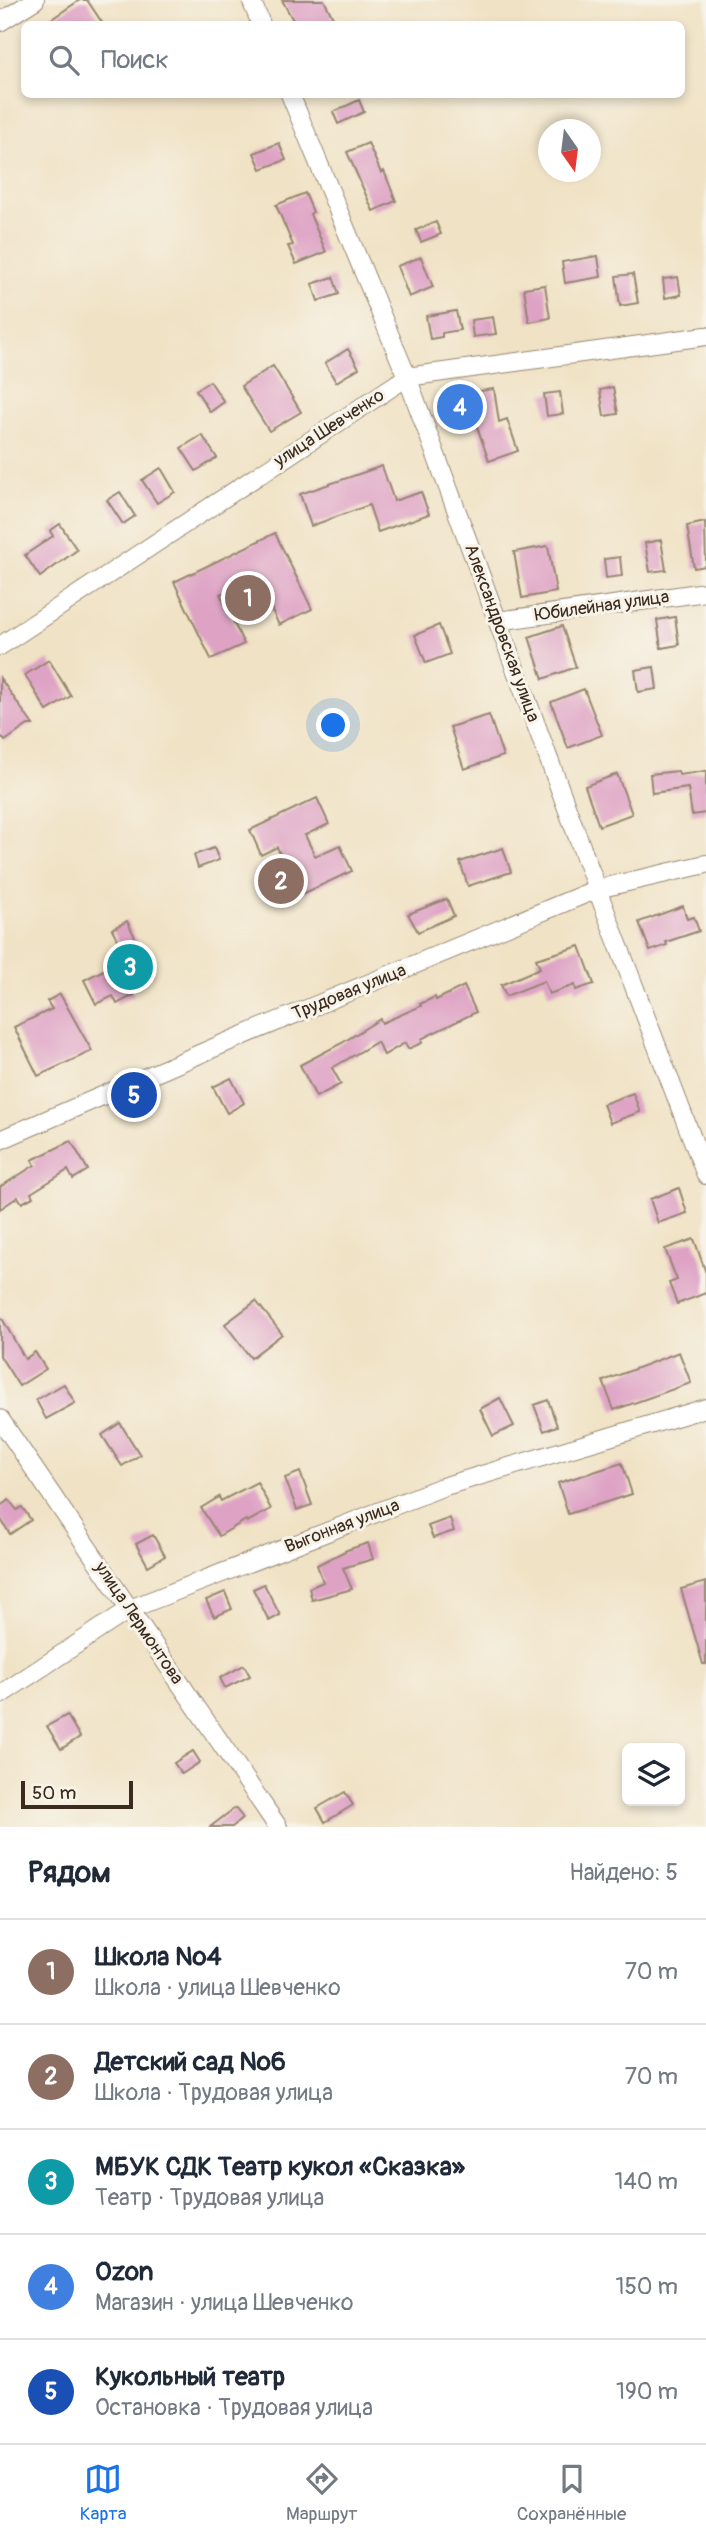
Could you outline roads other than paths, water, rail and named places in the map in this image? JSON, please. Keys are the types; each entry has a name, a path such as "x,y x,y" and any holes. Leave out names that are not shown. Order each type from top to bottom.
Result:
{"street":[{"path":"0,22 35,0"},
{"path":"251,0 260,21"},
{"name":"Александровская улица","path":"292,98 407,377 706,1175"},
{"name":"улица Шевченко","path":"0,646 407,377 706,336"},
{"name":"Юбилейная улица","path":"498,621 706,592"},
{"name":"Трудовая улица","path":"0,1140 225,1043 597,889 706,864"},
{"name":"Выгонная улица","path":"0,1695 131,1609 442,1487 706,1408"},
{"name":"улица Лермонтова","path":"0,1419 278,1827"}],"place":[{"name":"Ozon","path":"460,407"},
{"name":"Школа №4","path":"248,598"},
{"name":"Детский сад №6","path":"281,881"},
{"name":"МБУК СДК Театр кукол «Сказка»","path":"130,967"},
{"name":"Кукольный театр","path":"134,1095"}]}
